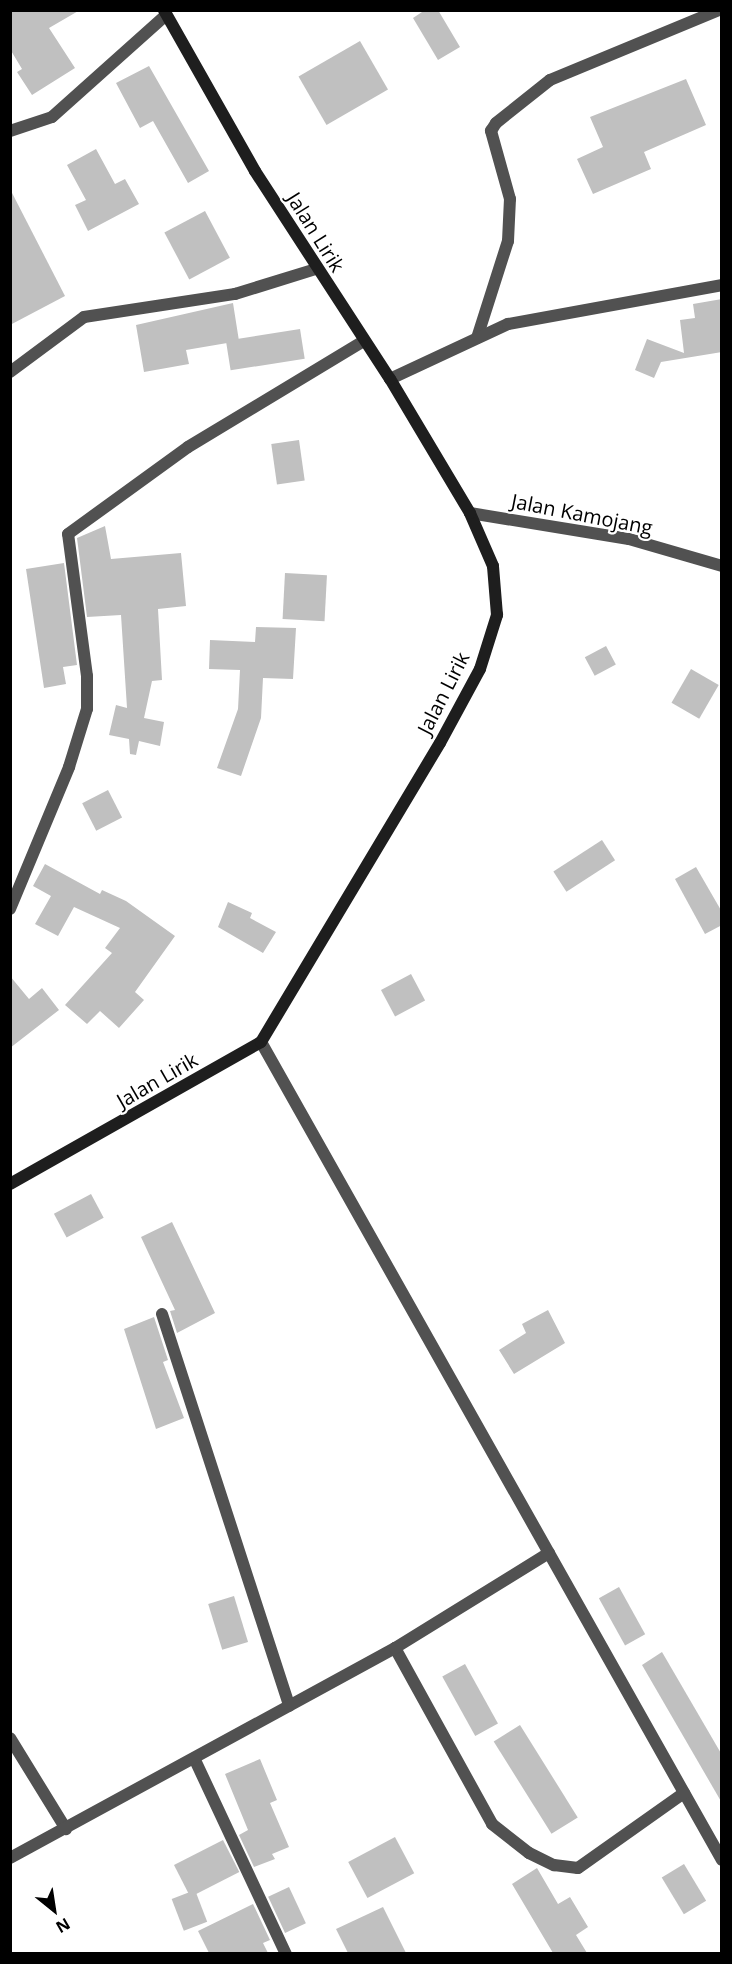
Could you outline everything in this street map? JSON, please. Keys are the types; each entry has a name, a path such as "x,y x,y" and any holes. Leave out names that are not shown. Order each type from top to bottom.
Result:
{"main road":[{"name":"Jalan Lirik","path":"10,1184 261,1042 480,669 497,615 493,566 470,513 390,379 316,269 165,13"}],"street":[{"path":"477,338 508,242 510,199 491,131 496,123 550,80 719,10"},
{"path":"10,131 52,117 165,13"},
{"path":"10,372 84,317 236,294 316,269"},
{"path":"390,379 508,324 722,285"},
{"path":"10,909 69,767 87,710 87,675 68,534 188,447 363,342"},
{"name":"Jalan Kamojang","path":"470,513 629,539 722,566"},
{"path":"261,1042 722,1860"},
{"path":"162,1314 289,1706"},
{"path":"10,1858 195,1760 395,1648 549,1553"},
{"path":"395,1648 492,1824 530,1853 554,1865 578,1868 684,1793"},
{"path":"10,1737 66,1828"},
{"path":"195,1760 286,1953"}],"building":[{"path":"10,10 80,10 49,28 75,68 32,95 17,72 22,69 10,49"},
{"path":"425,10 438,10 460,47 438,60 413,18"},
{"path":"360,41 388,89 327,125 299,76"},
{"path":"149,66 209,171 188,183 153,121 140,128 116,83"},
{"path":"686,79 706,125 644,152 651,169 593,194 577,159 603,147 590,117"},
{"path":"96,149 115,184 125,179 139,204 88,231 75,205 86,200 67,165"},
{"path":"10,189 65,296 10,325"},
{"path":"205,211 230,258 189,279 164,233"},
{"path":"722,299 722,352 661,362 654,378 635,370 647,339 684,353 680,320 695,318 693,304"},
{"path":"233,303 239,341 186,350 189,364 144,372 136,325"},
{"path":"300,329 305,359 231,370 226,341"},
{"path":"299,440 305,481 277,484 271,444"},
{"path":"105,526 111,559 181,553 186,606 158,609 162,680 152,681 144,718 164,722 160,746 139,741 136,755 130,754 129,739 109,735 116,705 127,708 121,615 87,617 77,538"},
{"path":"64,563 77,665 63,667 66,684 44,688 26,569"},
{"path":"285,573 327,575 325,621 283,619"},
{"path":"256,627 296,628 293,679 263,678 261,718 241,776 217,768 238,709 240,670 209,669 210,640 255,642"},
{"path":"606,646 616,665 595,676 585,657"},
{"path":"691,669 719,685 699,719 672,703"},
{"path":"108,790 122,818 96,831 82,803"},
{"path":"602,840 615,860 566,892 553,872"},
{"path":"45,864 100,894 102,890 126,901 175,936 135,992 144,1000 119,1028 100,1011 87,1024 65,1005 112,953 105,948 120,928 74,907 58,936 35,924 51,896 33,886"},
{"path":"696,867 722,912 722,925 705,934 675,879"},
{"path":"228,902 252,913 250,918 276,932 263,953 218,927"},
{"path":"411,974 425,1000 395,1016 381,990"},
{"path":"10,976 29,999 42,988 59,1010 10,1048"},
{"path":"91,1194 104,1218 67,1238 54,1214"},
{"path":"172,1222 215,1313 177,1333 170,1311 175,1310 141,1237"},
{"path":"548,1310 565,1343 514,1374 499,1350 526,1333 522,1324"},
{"path":"154,1317 168,1360 163,1362 184,1418 156,1429 124,1329"},
{"path":"619,1587 645,1634 625,1645 599,1598"},
{"path":"234,1596 248,1642 222,1650 208,1604"},
{"path":"662,1652 722,1755 722,1803 642,1665"},
{"path":"465,1664 498,1723 475,1736 442,1677"},
{"path":"520,1725 578,1817 551,1834 494,1741"},
{"path":"260,1759 277,1800 270,1803 289,1847 272,1854 275,1859 254,1867 239,1835 248,1830 225,1774"},
{"path":"395,1837 414,1873 367,1898 348,1862"},
{"path":"223,1840 239,1872 190,1897 174,1865"},
{"path":"684,1864 706,1901 684,1914 662,1877"},
{"path":"537,1868 558,1904 570,1897 588,1927 576,1935 587,1953 553,1953 512,1884"},
{"path":"289,1887 306,1923 285,1933 268,1897"},
{"path":"195,1890 207,1922 184,1931 172,1899"},
{"path":"253,1904 270,1940 263,1943 268,1953 209,1953 198,1931"},
{"path":"383,1907 406,1953 348,1953 336,1929"}]}
